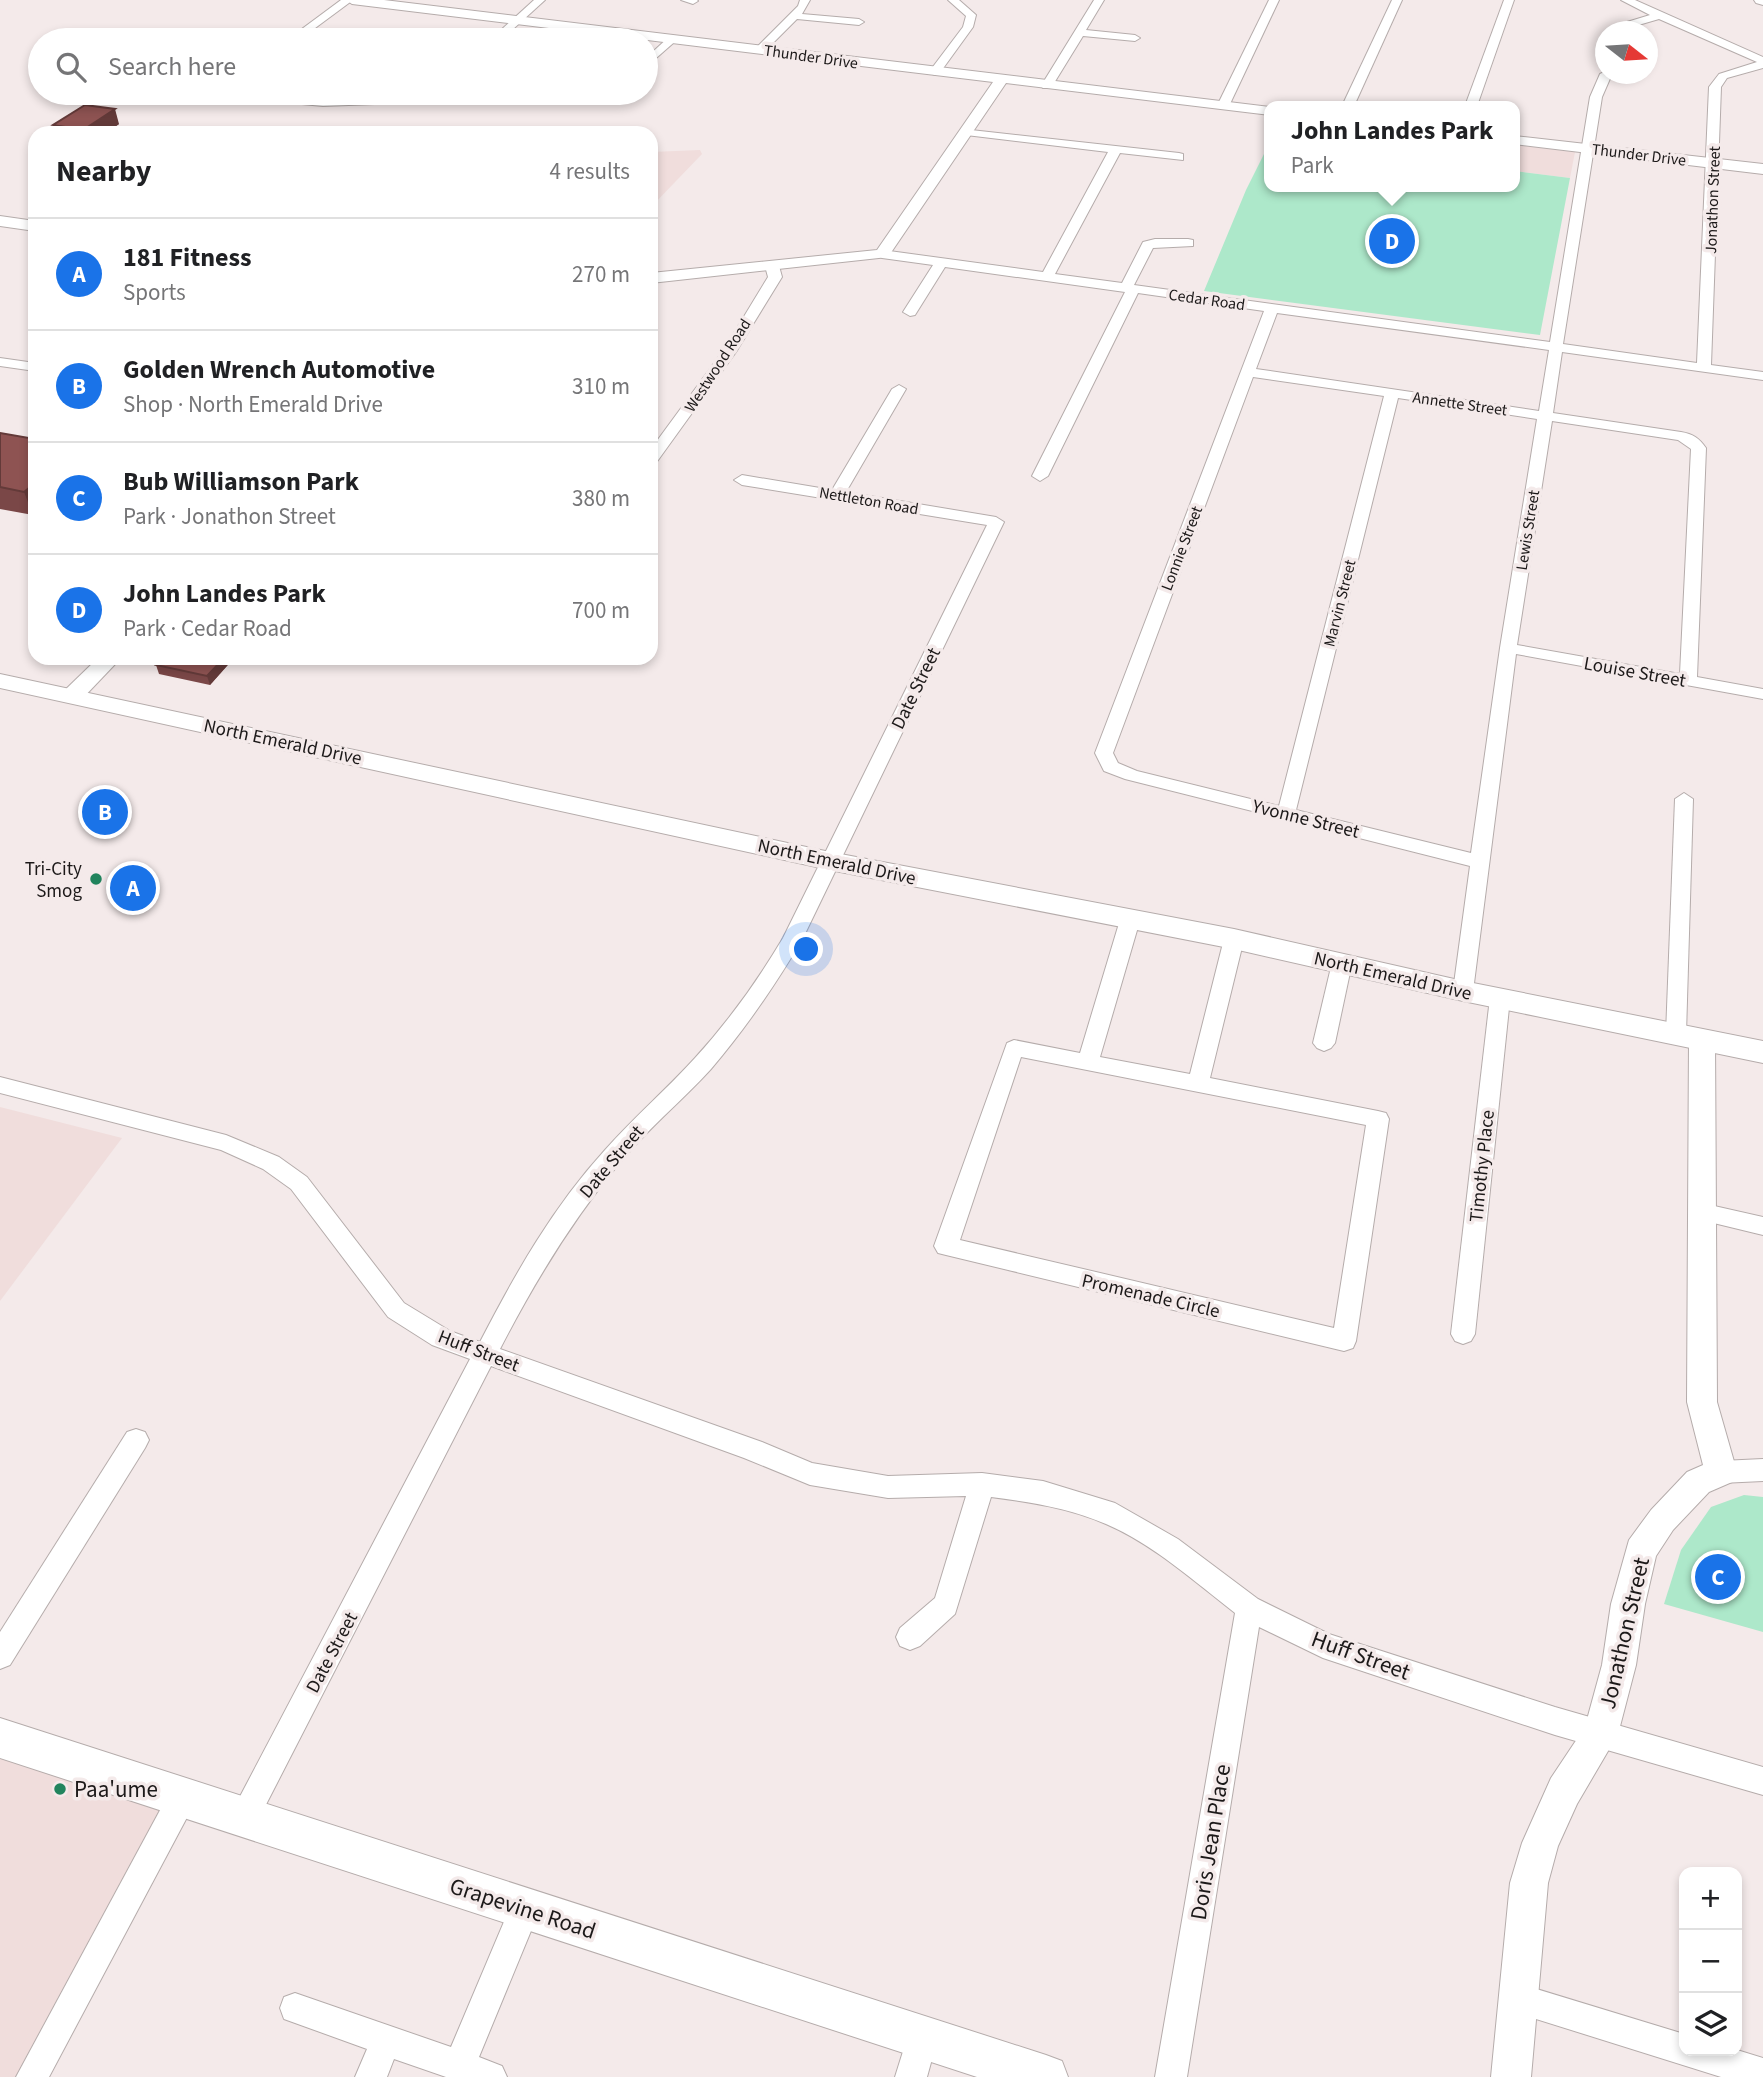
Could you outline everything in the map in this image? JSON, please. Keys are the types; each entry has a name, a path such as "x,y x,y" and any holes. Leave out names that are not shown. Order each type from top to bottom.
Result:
{"main road":[{"name":"North Emerald Drive","path":"0,681 830,861 1234,939 1463,991 1763,1052"},
{"name":"Grapevine Road","path":"0,1738 1046,2077"}],"street":[{"name":"Thunder Drive","path":"350,0 592,28"},
{"path":"309,28 350,0"},
{"path":"508,28 540,0"},
{"path":"686,0 693,1"},
{"path":"760,50 795,16 805,0"},
{"path":"935,72 968,27 971,15 953,0"},
{"path":"1047,86 1099,0"},
{"path":"1223,106 1272,0"},
{"path":"1350,101 1397,0"},
{"path":"1472,101 1477,82 1503,27 1509,0"},
{"path":"1626,0 1763,62"},
{"path":"1641,21 1660,15"},
{"path":"795,16 859,22"},
{"path":"1080,32 1135,38"},
{"name":"Thunder Drive","path":"658,36 1047,86 1264,110"},
{"path":"658,53 674,38"},
{"name":"Jonathon Street","path":"1704,368 1715,87 1724,76 1763,62"},
{"path":"882,254 1001,80"},
{"name":"Lewis Street","path":"1463,991 1507,648 1589,148 1595,97 1601,84"},
{"path":"966,131 1180,157"},
{"name":"Thunder Drive","path":"1520,141 1763,169"},
{"path":"1047,277 1116,149"},
{"path":"0,221 28,225"},
{"path":"1040,476 1148,246 1155,243 1188,243"},
{"name":"Cedar Road","path":"658,277 882,254 1763,376"},
{"path":"910,312 941,262"},
{"name":"Westwood Road","path":"658,450 729,352 775,276 772,266"},
{"name":"Lonnie Street","path":"1132,775 1110,767 1104,753 1272,308"},
{"path":"0,362 28,366"},
{"name":"Annette Street","path":"1248,372 1692,440 1699,448 1688,681"},
{"path":"837,495 898,389"},
{"name":"Marvin Street","path":"1286,813 1392,394"},
{"name":"Nettleton Road","path":"742,480 996,522"},
{"name":"Date Street","path":"245,1816 525,1278 572,1207 612,1156 703,1063 769,979 793,938 996,522"},
{"name":"Louise Street","path":"1507,648 1763,694"},
{"path":"72,696 103,665"},
{"name":"Yvonne Street","path":"1132,775 1480,862"},
{"path":"1684,800 1689,1037 1701,1212 1702,1402 1721,1472 1763,1470"},
{"path":"1087,1064 1130,920"},
{"path":"1198,1084 1234,939"},
{"path":"1324,1043 1342,963"},
{"name":"Timothy Place","path":"1463,1334 1500,998"},
{"name":"Promenade Circle","path":"1014,1048 1198,1084 1378,1119 1344,1341 947,1246 1014,1048"},
{"name":"Huff Street","path":"0,1085 226,1143 271,1163 299,1183 396,1310 441,1338 741,1445 810,1474 888,1487 982,1484 1043,1492 1115,1515 1169,1548 1249,1608 1323,1645 1600,1734 1763,1781"},
{"path":"1701,1212 1763,1226"},
{"path":"0,1656 136,1440"},
{"name":"Jonathon Street","path":"1511,2077 1529,1883 1540,1843 1564,1791 1600,1734 1619,1665 1628,1604 1641,1551 1662,1521 1698,1482 1721,1472"},
{"path":"910,1637 946,1605 982,1484"},
{"name":"Doris Jean Place","path":"1171,2077 1249,1608"},
{"path":"32,2077 183,1798"},
{"path":"459,2066 525,1909"},
{"path":"1517,1998 1679,2048"},
{"path":"295,2008 491,2077"},
{"path":"911,2077 922,2037"},
{"path":"370,2077 386,2041"},
{"path":"1705,2056 1763,2074"}],"shaded area":[{"path":"1520,146 1575,152 1570,178 1520,172"},
{"path":"700,150 702,154 658,200 658,152"},
{"path":"0,1107 122,1138 0,1301"},
{"path":"0,1757 162,1811 17,2077 0,2077"}],"green space":[{"path":"1264,154 1264,192 1520,192 1520,172 1570,178 1540,335 1204,291"},
{"path":"1744,1495 1763,1497 1763,1632 1664,1604 1681,1550 1711,1507"}],"building":[{"path":"85,105 115,109 89,126 53,125"},
{"path":"0,433 28,438 28,489 24,492 0,487"},
{"path":"156,665 217,665 207,676"}],"place":[{"name":"John Landes Park","path":"1392,241"},
{"name":"Golden Wrench Automotive","path":"105,812"},
{"name":"Tri-City Smog","path":"96,879"},
{"name":"181 Fitness","path":"133,888"},
{"name":"Bub Williamson Park","path":"1718,1577"},
{"name":"Paa'ume","path":"60,1789"}]}
